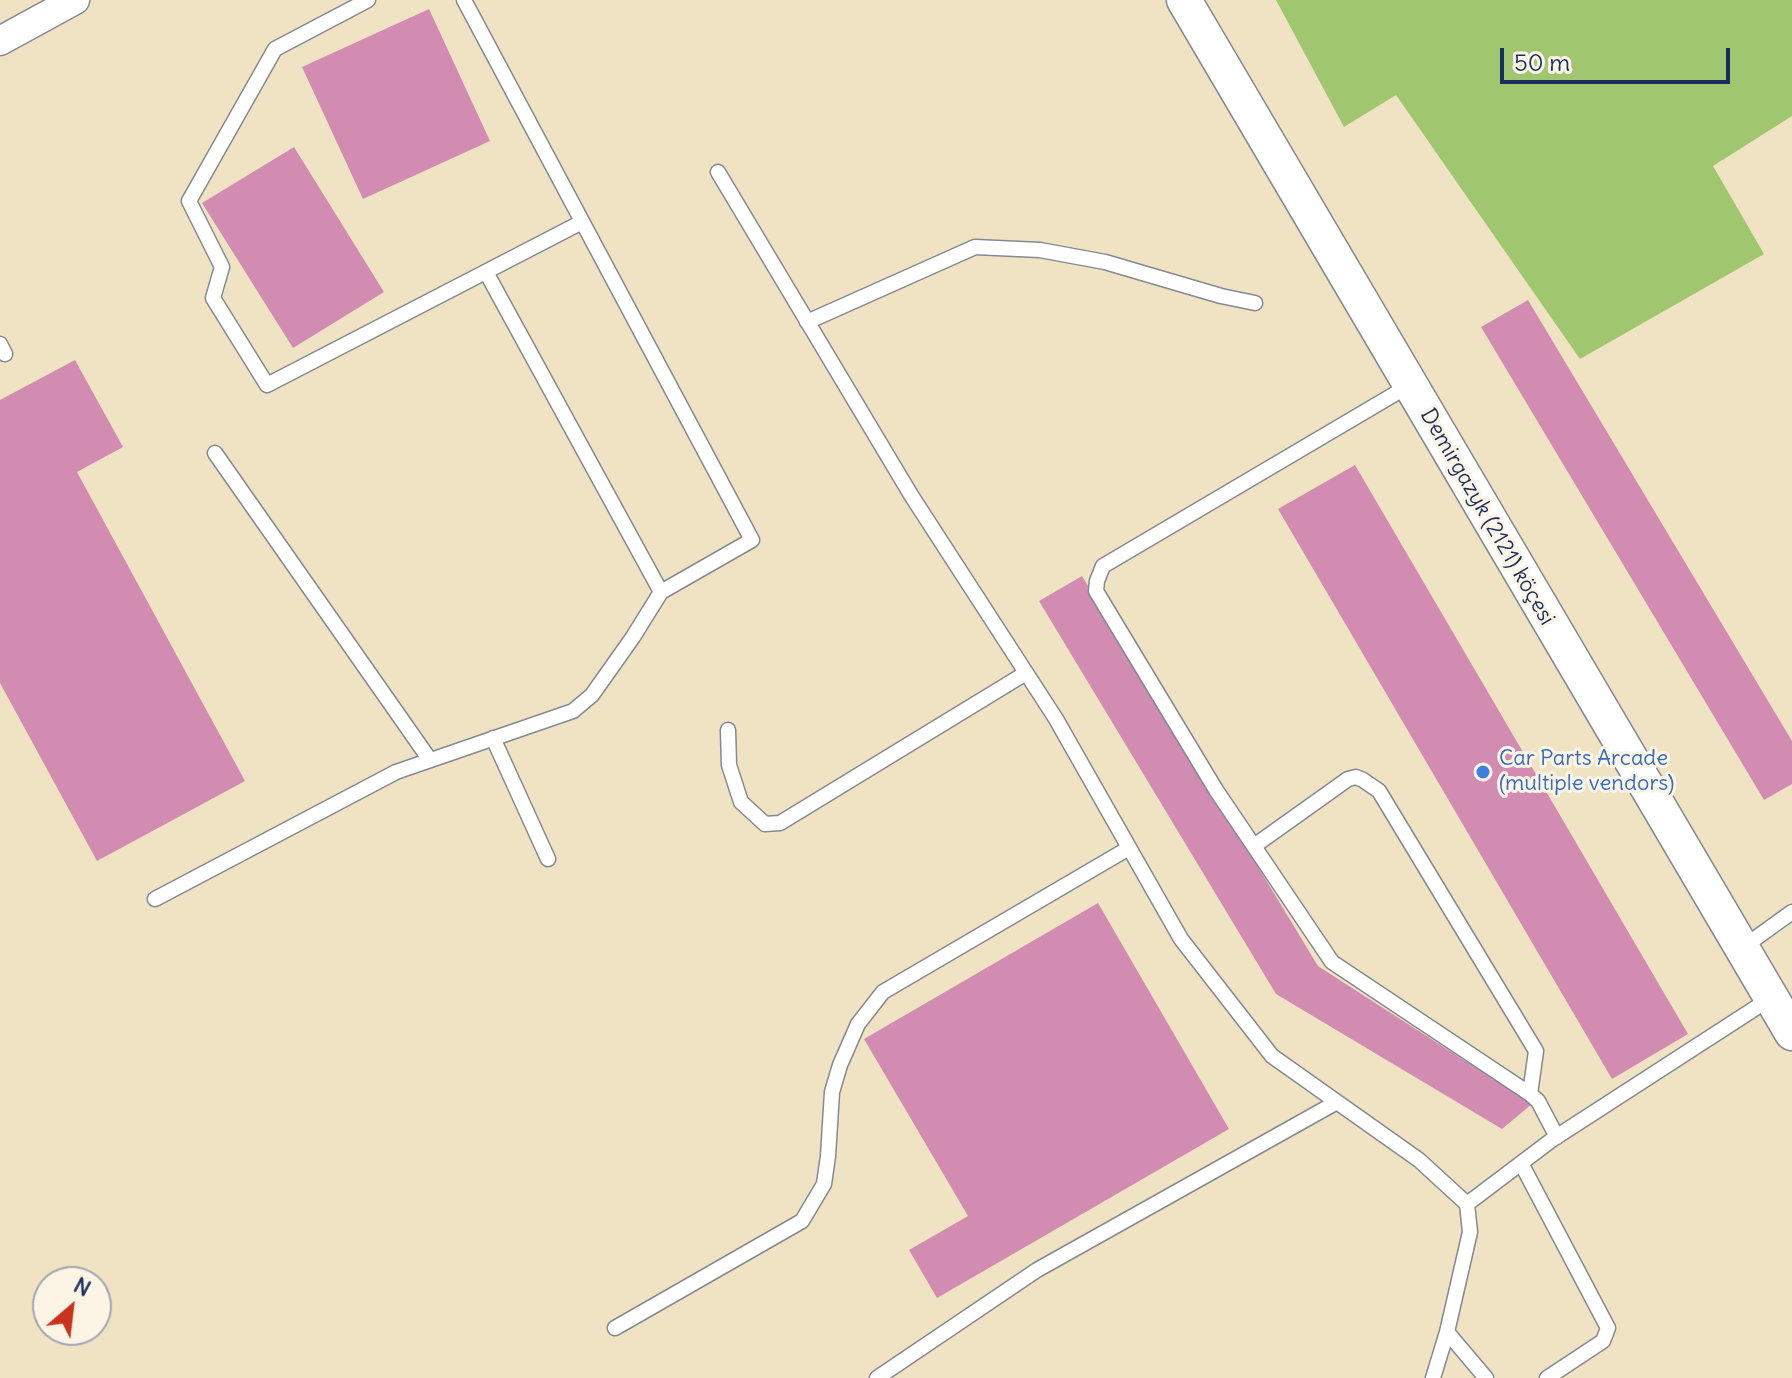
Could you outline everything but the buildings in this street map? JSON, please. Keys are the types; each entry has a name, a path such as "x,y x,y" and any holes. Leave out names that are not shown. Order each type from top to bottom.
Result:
{"street":[{"path":"0,41 75,0"},
{"name":"Demirgazyk (2121) köçesi","path":"1184,0 1792,1033"}],"lane":[{"path":"368,0 275,49 189,201 222,267 213,298 267,385 582,222"},
{"path":"155,899 396,772 573,711 592,695 661,592 752,540 464,0"},
{"path":"718,172 911,495 1056,719 1181,939 1272,1056 1419,1160 1467,1204 1470,1232 1433,1378"},
{"path":"807,322 975,247 1040,250 1105,262 1255,303"},
{"path":"486,272 661,592"},
{"path":"1410,385 1103,566 1096,591 1216,790 1332,962 1530,1094 1538,1101 1557,1137"},
{"path":"215,453 430,760"},
{"path":"728,730 729,765 741,802 765,824 780,823 1026,673"},
{"path":"493,738 548,859"},
{"path":"1254,846 1348,779 1363,780 1379,791 1536,1051 1530,1094"},
{"path":"615,1328 802,1221 824,1184 832,1092 840,1065 858,1024 883,992 1129,848"},
{"path":"1742,948 1792,912"},
{"path":"1467,1204 1557,1137 1771,998"},
{"path":"877,1378 1037,1270 1337,1102"},
{"path":"1522,1165 1608,1328 1603,1341 1547,1378"},
{"path":"1447,1332 1486,1378"}],"green space":[{"path":"1276,0 1792,0 1792,116 1713,166 1764,254 1580,359 1396,95 1344,127"}],"place":[{"name":"Car Parts Arcade (multiple vendors)","path":"1483,772"}]}
